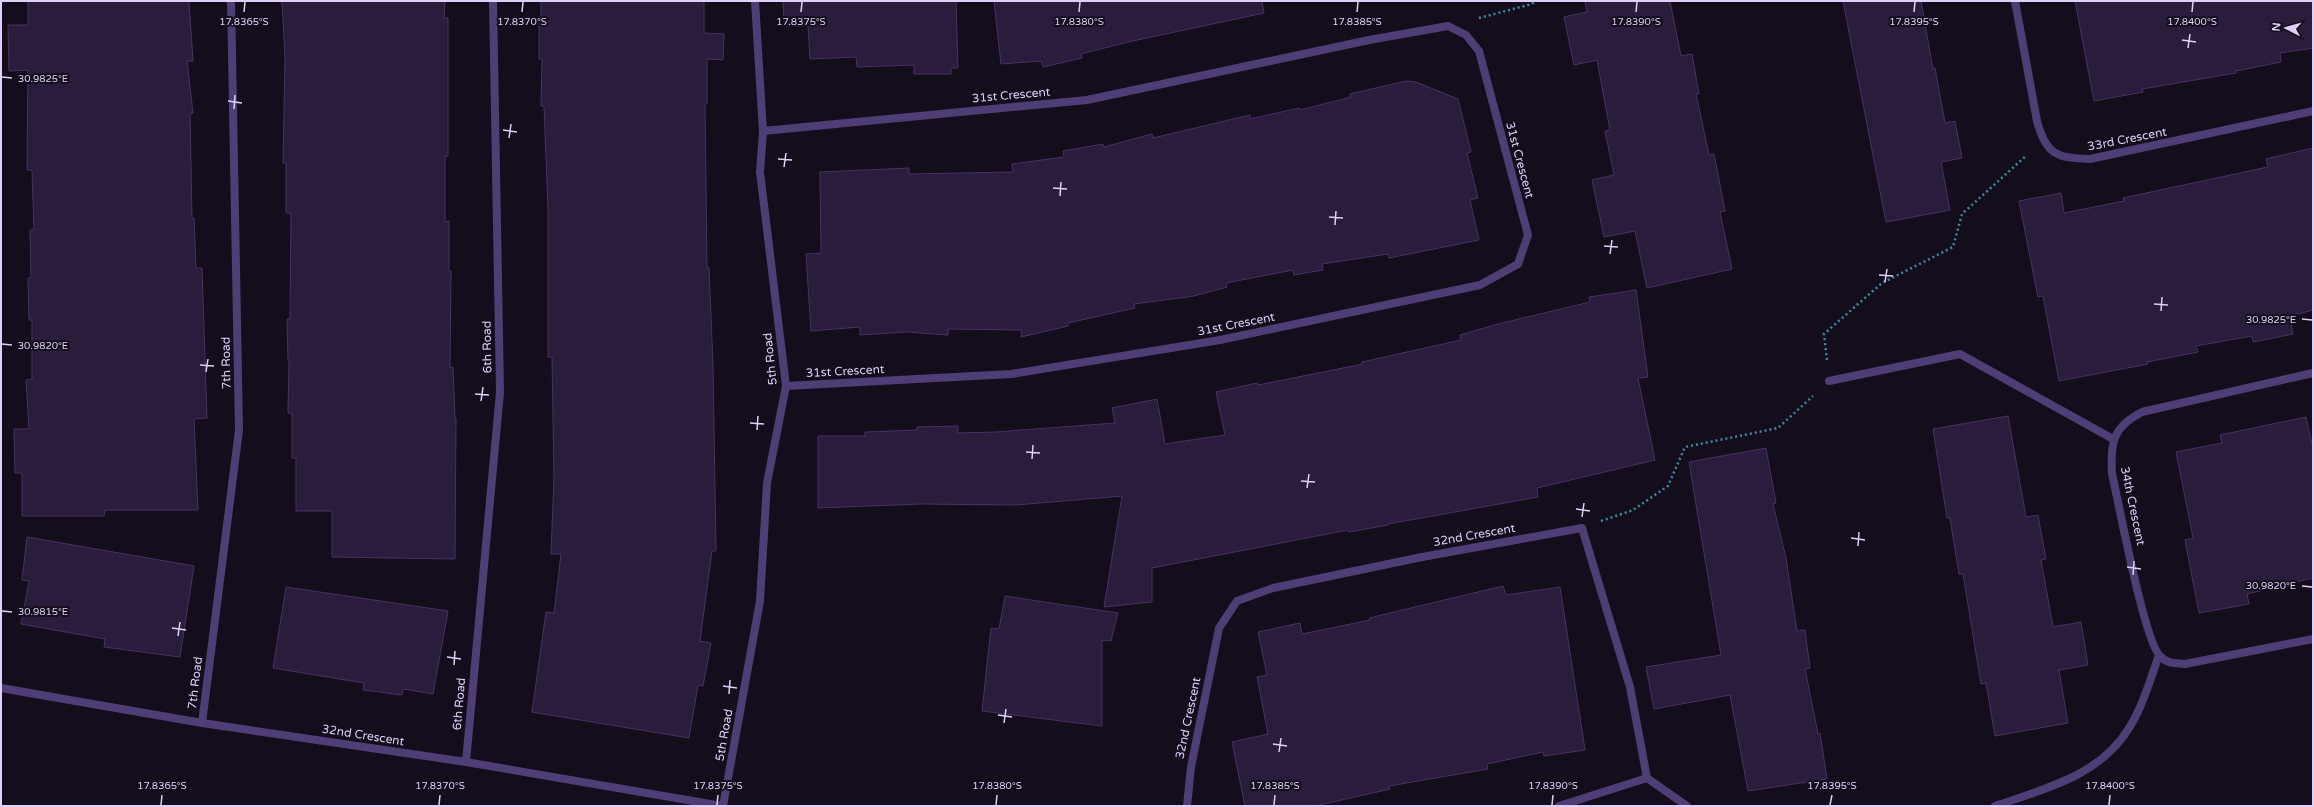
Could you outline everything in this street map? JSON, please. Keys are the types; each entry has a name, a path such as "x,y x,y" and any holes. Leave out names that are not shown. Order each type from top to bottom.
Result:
{"street":[{"name":"7th Road","path":"202,723 239,430 231,1"},
{"name":"6th Road","path":"466,762 500,392 493,1"},
{"name":"5th Road","path":"722,806 760,601 767,483 786,386 760,172 763,131 755,1"},
{"path":"2015,1 2042,140"},
{"name":"31st Crescent","path":"763,131 1087,100 1369,40 1448,26 1466,35 1479,52 1528,235 1518,264 1480,284 1220,340 1011,374 786,386"},
{"name":"33rd Crescent","path":"2042,140 2056,154 2072,158 2090,159 2313,112"},
{"path":"1829,382 1960,354 2113,440 2128,419 2142,412 2313,373"},
{"name":"34th Crescent","path":"2113,440 2112,474 2147,626 2159,656"},
{"name":"32nd Crescent","path":"1187,806 1190,767 1219,628 1238,601 1288,585 1422,557 1582,528"},
{"path":"1582,528 1630,687 1647,778 1687,806"},
{"path":"1995,806 2071,779 2099,762 2115,747 2128,729 2141,705 2159,656 2169,663 2185,664 2313,638"},
{"name":"32nd Crescent","path":"1,688 202,723 466,762 722,806"},
{"path":"1559,806 1647,778"}],"path":[{"path":"1448,26 1532,4 1535,1"},
{"path":"1582,528 1633,510 1668,486 1685,447 1778,428 1829,382 1824,334 1882,282 1953,247 1962,214 2042,140"}],"building":[{"path":"28,1 189,1 193,61 187,61 193,113 190,114 192,218 194,218 196,268 202,268 207,418 194,419 198,510 105,510 104,516 22,516 22,473 15,473 14,429 29,429 26,380 32,379 32,320 29,320 28,278 31,278 30,230 34,230 32,170 27,170 28,70 9,71 8,25 28,25"},
{"path":"282,1 445,1 444,18 448,18 448,156 445,156 445,222 449,221 449,271 451,271 450,368 453,367 456,418 455,559 332,557 332,511 296,511 296,458 292,458 292,413 288,413 289,360 287,319 290,319 291,213 286,213 286,163 283,163 285,58"},
{"path":"541,1 704,1 704,33 724,34 723,60 707,59 707,104 705,104 707,268 709,268 713,365 716,551 712,551 700,641 711,643 703,686 698,685 689,738 532,712 546,612 554,613 561,554 551,554 554,477 552,357 548,357 548,208 544,106 541,106 542,59 539,59 539,19 541,19"},
{"path":"783,1 956,1 958,68 951,68 951,74 914,74 914,65 857,67 856,57 810,59 808,26 784,26"},
{"path":"994,1 1262,1 1264,13 1128,42 1081,54 1082,58 1043,67 1041,61 1001,64"},
{"path":"1585,1 1670,1 1681,56 1692,54 1699,94 1696,94 1709,155 1714,154 1725,211 1720,212 1732,269 1647,288 1635,231 1604,237 1592,180 1614,175 1605,131 1610,130 1597,60 1574,65 1564,17 1587,12"},
{"path":"1843,1 1921,1 1933,69 1935,68 1945,123 1955,121 1962,158 1941,162 1950,210 1886,222"},
{"path":"2075,1 2313,1 2313,48 2280,53 2281,62 2236,71 2236,73 2142,89 2143,92 2094,101"},
{"path":"1406,81 1416,82 1458,99 1471,152 1467,153 1478,198 1470,200 1479,240 1389,258 1388,254 1322,264 1323,270 1294,275 1293,270 1226,283 1227,287 1194,296 1134,304 1135,308 1068,323 1068,326 1021,337 1022,330 948,329 948,335 906,332 860,335 860,327 811,331 806,254 821,253 820,172 909,168 909,174 1013,172 1012,164 1064,157 1063,151 1103,144 1104,147 1152,134 1153,138 1250,115 1250,119 1299,108 1300,110 1351,97 1350,94"},
{"path":"2313,148 2313,310 2290,316 2293,334 2253,342 2252,336 2196,346 2198,352 2147,362 2148,364 2059,381 2043,296 2038,297 2019,201 2061,193 2064,213 2124,201 2123,198 2268,167 2266,159"},
{"path":"1636,290 1648,377 1638,378 1655,460 1537,488 1538,497 1349,532 1348,530 1152,568 1152,602 1104,607 1122,496 1016,505 920,504 818,508 818,436 865,436 865,432 917,430 917,427 958,426 958,433 996,432 1115,423 1112,408 1157,399 1165,444 1225,435 1216,392 1363,364 1362,362 1461,340 1460,335 1498,324 1590,302 1589,297"},
{"path":"2008,416 2026,517 2038,515 2046,559 2041,560 2053,627 2081,622 2088,665 2059,670 2068,723 1995,736 1986,683 1981,684 1963,574 1959,574 1950,518 1947,518 1933,429"},
{"path":"2306,417 2313,449 2313,578 2247,594 2249,604 2199,613 2185,540 2193,538 2176,452 2222,443 2220,435"},
{"path":"1766,448 1776,503 1773,504 1786,558 1797,631 1805,630 1810,668 1805,669 1818,734 1820,733 1827,779 1748,791 1730,695 1654,709 1646,667 1721,655 1689,462"},
{"path":"27,537 194,566 180,657 104,647 105,639 21,624 29,581 22,580"},
{"path":"1503,586 1506,595 1560,587 1585,750 1544,756 1543,752 1487,764 1488,769 1389,786 1390,789 1315,806 1245,806 1232,742 1268,734 1257,677 1267,675 1258,632 1300,623 1302,634 1370,620 1369,618"},
{"path":"286,587 448,611 433,694 403,689 402,695 363,690 364,683 273,668"},
{"path":"1005,596 1118,613 1111,641 1102,640 1102,726 982,711 991,628 999,629"}]}
